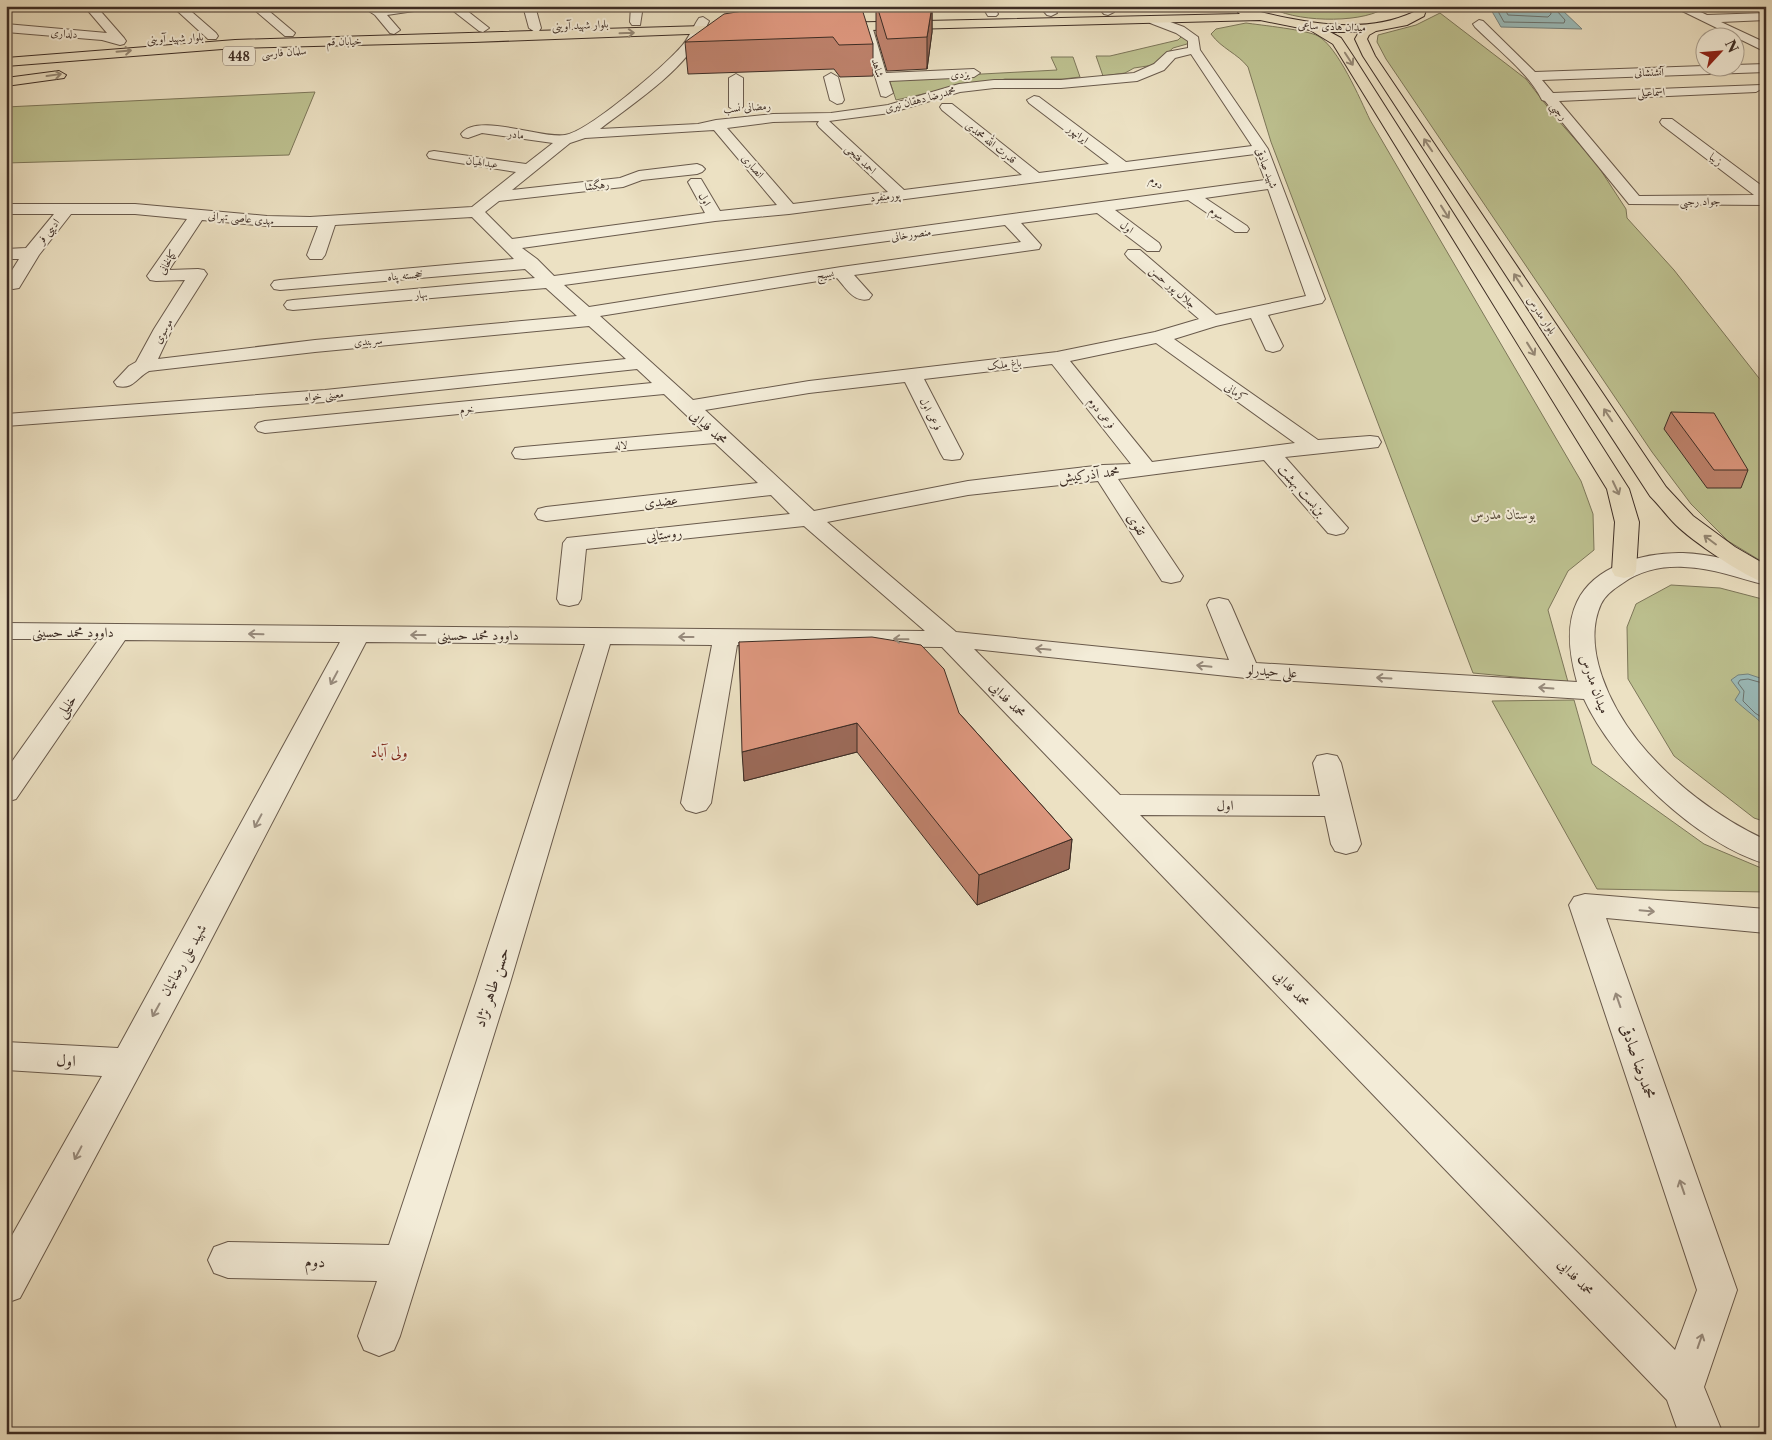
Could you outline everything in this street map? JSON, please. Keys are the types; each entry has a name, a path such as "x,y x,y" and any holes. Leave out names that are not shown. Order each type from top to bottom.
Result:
{"main road":[{"path":"1214,6 1176,10 990,10 901,14 819,23 866,26 1259,17"},
{"name":"میدان هادی ساعی","path":"1237,6 1259,17 1314,27 1374,27 1411,20 1420,14 1421,7"},
{"path":"1421,7 1462,6"},
{"name":"بلوار شهید آوینی","path":"6,53 120,41 288,33 535,28 636,22 747,28 761,19"},
{"name":"بلوار شهید آوینی","path":"473,38 702,25"},
{"name":"بلوار مدرس","path":"1314,27 1337,41 1347,56 1618,489 1627,522 1624,571"},
{"name":"بلوار مدرس","path":"1374,27 1364,33 1361,39 1369,56 1658,491 1685,521 1727,552 1766,577"},
{"name":"سلمان فارسی","path":"183,60 473,38"},
{"name":"خیابان قم","path":"6,62 235,44 473,38"},
{"path":"6,82 73,73"}],"street":[{"path":"90,6 120,41"},
{"path":"178,6 212,36"},
{"path":"256,6 288,33"},
{"path":"367,6 379,13 394,30"},
{"path":"454,6 483,28"},
{"path":"535,28 529,6 544,6"},
{"path":"636,22 637,6"},
{"path":"680,57 747,28 761,6"},
{"path":"1678,6 1766,48"},
{"path":"379,13 414,8"},
{"path":"1703,19 1766,16"},
{"path":"1154,20 1180,30 1194,40 1194,50"},
{"name":"رجبی","path":"1479,24 1532,76 1547,97 1635,202"},
{"path":"476,212 565,140 584,134 680,57 702,25"},
{"name":"شاهد","path":"866,26 888,103"},
{"name":"دلداری","path":"6,28 104,36 120,41"},
{"name":"محمدرضا دهقان نیری","path":"584,134 698,128 716,124 774,118 831,117 960,88 994,84 1061,84 1137,77 1159,67 1171,55 1194,50"},
{"name":"شهید صادقی","path":"1194,50 1262,149 1273,184 1316,299"},
{"name":"آتشنشانی","path":"1744,69 1766,68"},
{"name":"یزدی","path":"881,77 1029,71"},
{"name":"آتشنشانی","path":"1532,76 1694,71"},
{"path":"831,77 832,101 853,99"},
{"path":"736,78 736,107"},
{"path":"1736,78 1761,91"},
{"name":"اسماعیلی","path":"1547,97 1761,91"},
{"path":"870,98 888,103"},
{"name":"ایرانپور","path":"1034,100 1129,166"},
{"name":"رمضانی نسب","path":"720,108 790,104"},
{"name":"قدرت الله محمدی","path":"946,107 1036,178"},
{"path":"608,116 636,114"},
{"name":"زیبا","path":"1667,122 1766,198"},
{"name":"انصاری","path":"716,124 789,209"},
{"name":"احمد فتحی","path":"824,124 899,194"},
{"name":"مادر","path":"468,134 480,129 565,140"},
{"name":"پورمنفرد","path":"508,245 715,216 789,209 1262,149"},
{"name":"عبدالهیان","path":"434,155 529,169"},
{"name":"دوم","path":"1129,166 1186,197"},
{"name":"رهگشا","path":"495,197 624,182 639,176 696,175"},
{"name":"اول","path":"696,175 715,216"},
{"name":"منصورخانی","path":"549,282 1273,184"},
{"name":"سوم","path":"1186,197 1241,229"},
{"name":"جواد رجبی","path":"1635,202 1766,198"},
{"name":"ادیبی فر","path":"13,284 31,253 66,208"},
{"name":"اول","path":"1100,208 1153,247"},
{"name":"مهدی عاصی تهرانی","path":"6,209 135,209 267,221 328,221 476,212"},
{"name":"محمد فدایی","path":"476,212 508,245 642,363 687,407 810,519 950,639 1684,1387 1702,1434"},
{"name":"کمالخانی","path":"198,214 156,276 198,274"},
{"path":"316,255 328,221"},
{"name":"بسیج","path":"588,316 842,272 1033,245 1010,221"},
{"name":"ادیبی فر","path":"6,254 31,253"},
{"name":"جلال پور حسن","path":"1134,254 1212,321"},
{"name":"خجسته پناه","path":"280,285 531,264"},
{"path":"842,272 864,294"},
{"name":"موسوی","path":"124,382 136,370 144,366 163,329 198,274"},
{"name":"بهار","path":"293,305 549,282"},
{"name":"باغ ملک","path":"687,407 809,387 1058,358 1159,337 1212,321 1316,299"},
{"path":"1257,311 1273,346"},
{"name":"سربندی","path":"144,366 588,316"},
{"name":"کرمانی","path":"1159,337 1314,447"},
{"name":"فرعی دوم","path":"1058,358 1146,469"},
{"name":"معینی خواه","path":"6,420 124,421 642,363"},
{"name":"فرعی اول","path":"911,374 952,454"},
{"name":"خرم","path":"265,427 668,388"},
{"name":"لاله","path":"523,453 720,436"},
{"name":"محمد آذرکیش","path":"810,519 968,488 1103,472 1146,469 1269,452 1370,442"},
{"name":"بن‌بست بهشت","path":"1269,452 1336,528"},
{"name":"تقوی","path":"1103,472 1171,576"},
{"name":"عضدی","path":"546,514 776,488"},
{"name":"روستایی","path":"568,599 575,544 810,519"},
{"name":"میدان مدرس","path":"1766,577 1738,568 1705,562 1674,560 1647,563 1624,571 1606,584 1590,600 1584,622 1582,646 1600,704 1619,736 1647,768 1680,799 1719,828 1766,853"},
{"path":"1219,604 1246,670"},
{"name":"داوود محمد حسینی","path":"6,631 950,639"},
{"name":"خلیلی","path":"9,784 118,632"},
{"name":"شهید علی رضائیان","path":"6,1285 180,966 357,634"},
{"name":"حسن طاهر نژاد","path":"379,1336 493,983 600,636"},
{"path":"696,803 726,637"},
{"name":"علی حیدرلو","path":"950,639 1246,670 1595,691"},
{"path":"1327,763 1346,844"},
{"name":"اول","path":"1112,804 1337,806"},
{"name":"محمدرضا صادقی","path":"1684,1387 1717,1290 1585,905 1766,921"},
{"name":"اول","path":"6,1056 126,1063"},
{"name":"دوم","path":"228,1260 403,1263"}],"green space":[{"path":"1268,6 1383,6 1383,9 1358,17 1325,19 1293,15"},
{"path":"1440,13 1526,79 1557,119 1596,163 1626,209 1627,218 1674,270 1766,387 1766,564 1728,541 1691,504 1652,452 1386,59 1377,42 1378,35 1416,25"},
{"name":"بوستان مدرس","path":"1246,23 1313,34 1326,42 1333,51 1348,74 1370,120 1581,481 1593,514 1594,550 1568,571 1548,610 1568,682 1473,673 1271,142 1248,67 1211,34 1216,29"},
{"path":"1182,36 1190,40 1187,44 1173,48 1154,65 1134,68 1125,73 1103,76 1096,56 1110,56 1178,40"},
{"path":"1051,57 1073,57 1080,77 1063,79 1005,79 992,82 965,83 896,100 889,79 1057,70"},
{"path":"315,92 289,155 6,163 6,107"},
{"path":"1671,585 1720,588 1766,600 1766,822 1754,818 1674,756 1628,679 1627,627 1636,604"},
{"path":"1574,700 1592,764 1704,844 1766,870 1766,892 1597,889 1492,701"}],"water":[{"path":"1490,8 1560,8 1582,29 1501,27"},
{"path":"1748,674 1766,680 1766,728 1735,700 1740,692 1731,680 1738,675"}],"building":[{"path":"850,6 862,9 873,44 839,45 833,37 685,42 724,14 755,9"},
{"path":"877,6 932,6 927,37 887,39"},
{"path":"1671,412 1714,413 1748,470 1714,470"},
{"path":"872,637 921,645 944,669 959,713 1072,839 979,875 857,723 742,752 739,642"}],"district":[{"name":"ولی آباد","path":"389,751"}]}
